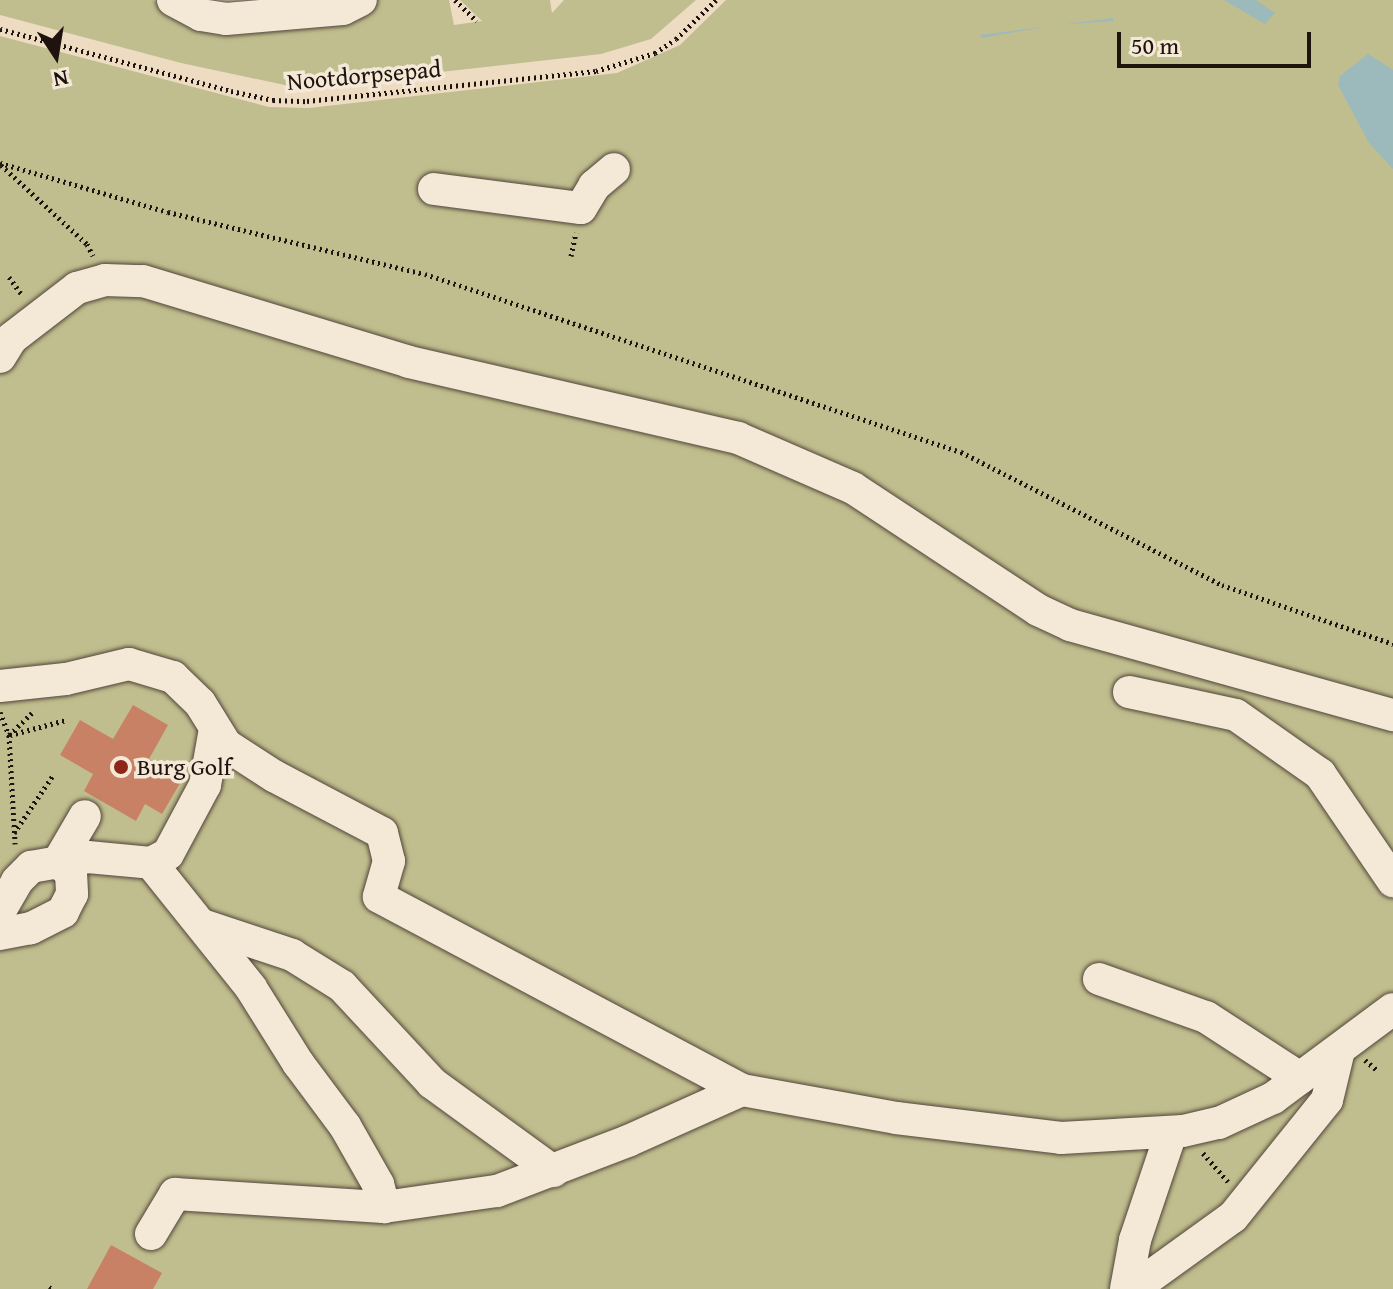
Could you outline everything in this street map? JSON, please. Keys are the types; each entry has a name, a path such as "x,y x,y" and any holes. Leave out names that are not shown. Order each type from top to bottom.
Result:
{"lane":[{"path":"173,0 201,15 226,19 343,9 361,0"},
{"path":"434,189 581,208 594,186 614,169"},
{"path":"0,357 12,338 77,288 105,280 143,281 409,362 738,438 853,488 1038,610 1070,625 1393,715"},
{"path":"0,686 66,679 129,664 173,677 200,703 226,745 274,776 382,833 389,861 379,897 742,1090 896,1118 1061,1138 1177,1132 1219,1123 1273,1098 1393,1009"},
{"path":"1129,692 1236,715 1320,774 1393,881"},
{"path":"0,911 17,881 31,867 88,857 151,863 168,854 205,785 215,729"},
{"path":"58,862 85,816"},
{"path":"0,934 31,928 63,912 72,894 71,873 58,862"},
{"path":"151,863 205,926 345,1126 378,1184 384,1207"},
{"path":"205,926 292,955 342,986 432,1083 553,1171"},
{"path":"1099,979 1206,1017 1300,1078"},
{"path":"1133,1289 1233,1217 1327,1100 1339,1050"},
{"path":"151,1234 175,1194 384,1207 497,1191 553,1171 742,1090"},
{"path":"1126,1289 1135,1240 1177,1132"}],"path":[{"path":"455,0 477,21"},
{"name":"Nootdorpsepad","path":"0,29 231,91 273,100 307,101 596,71 655,53 676,39 716,0"},
{"path":"0,164 87,244 105,280"},
{"path":"0,164 168,212 425,274 961,452 1222,585 1393,644"},
{"path":"0,711 9,735 17,881"},
{"path":"9,735 66,720"},
{"path":"14,833 54,774"},
{"path":"1177,1132 1245,1201"}],"shaded area":[{"path":"0,0 153,0 178,16 376,0 449,0 454,25 482,21 460,0 550,0 552,13 564,0 696,0 651,39 601,54 299,88 181,63 0,15"},
{"path":"726,0 1393,0 1393,1289 0,1289 0,36 269,107 309,108 617,73 680,45"}],"water":[{"path":"1224,0 1256,0 1275,13 1265,24"},
{"path":"1113,18 1113,21 1061,25"},
{"path":"1050,26 981,38 980,35"},
{"path":"1368,54 1393,70 1393,169 1369,143 1338,85 1340,76"}],"building":[{"name":"Burg Golf","path":"133,705 168,725 149,759 183,778 162,814 145,804 136,821 84,791 93,774 60,755 80,720 113,739"},
{"path":"111,1245 162,1273 153,1289 87,1289"}],"place":[{"name":"Burg Golf","path":"121,767"}]}
